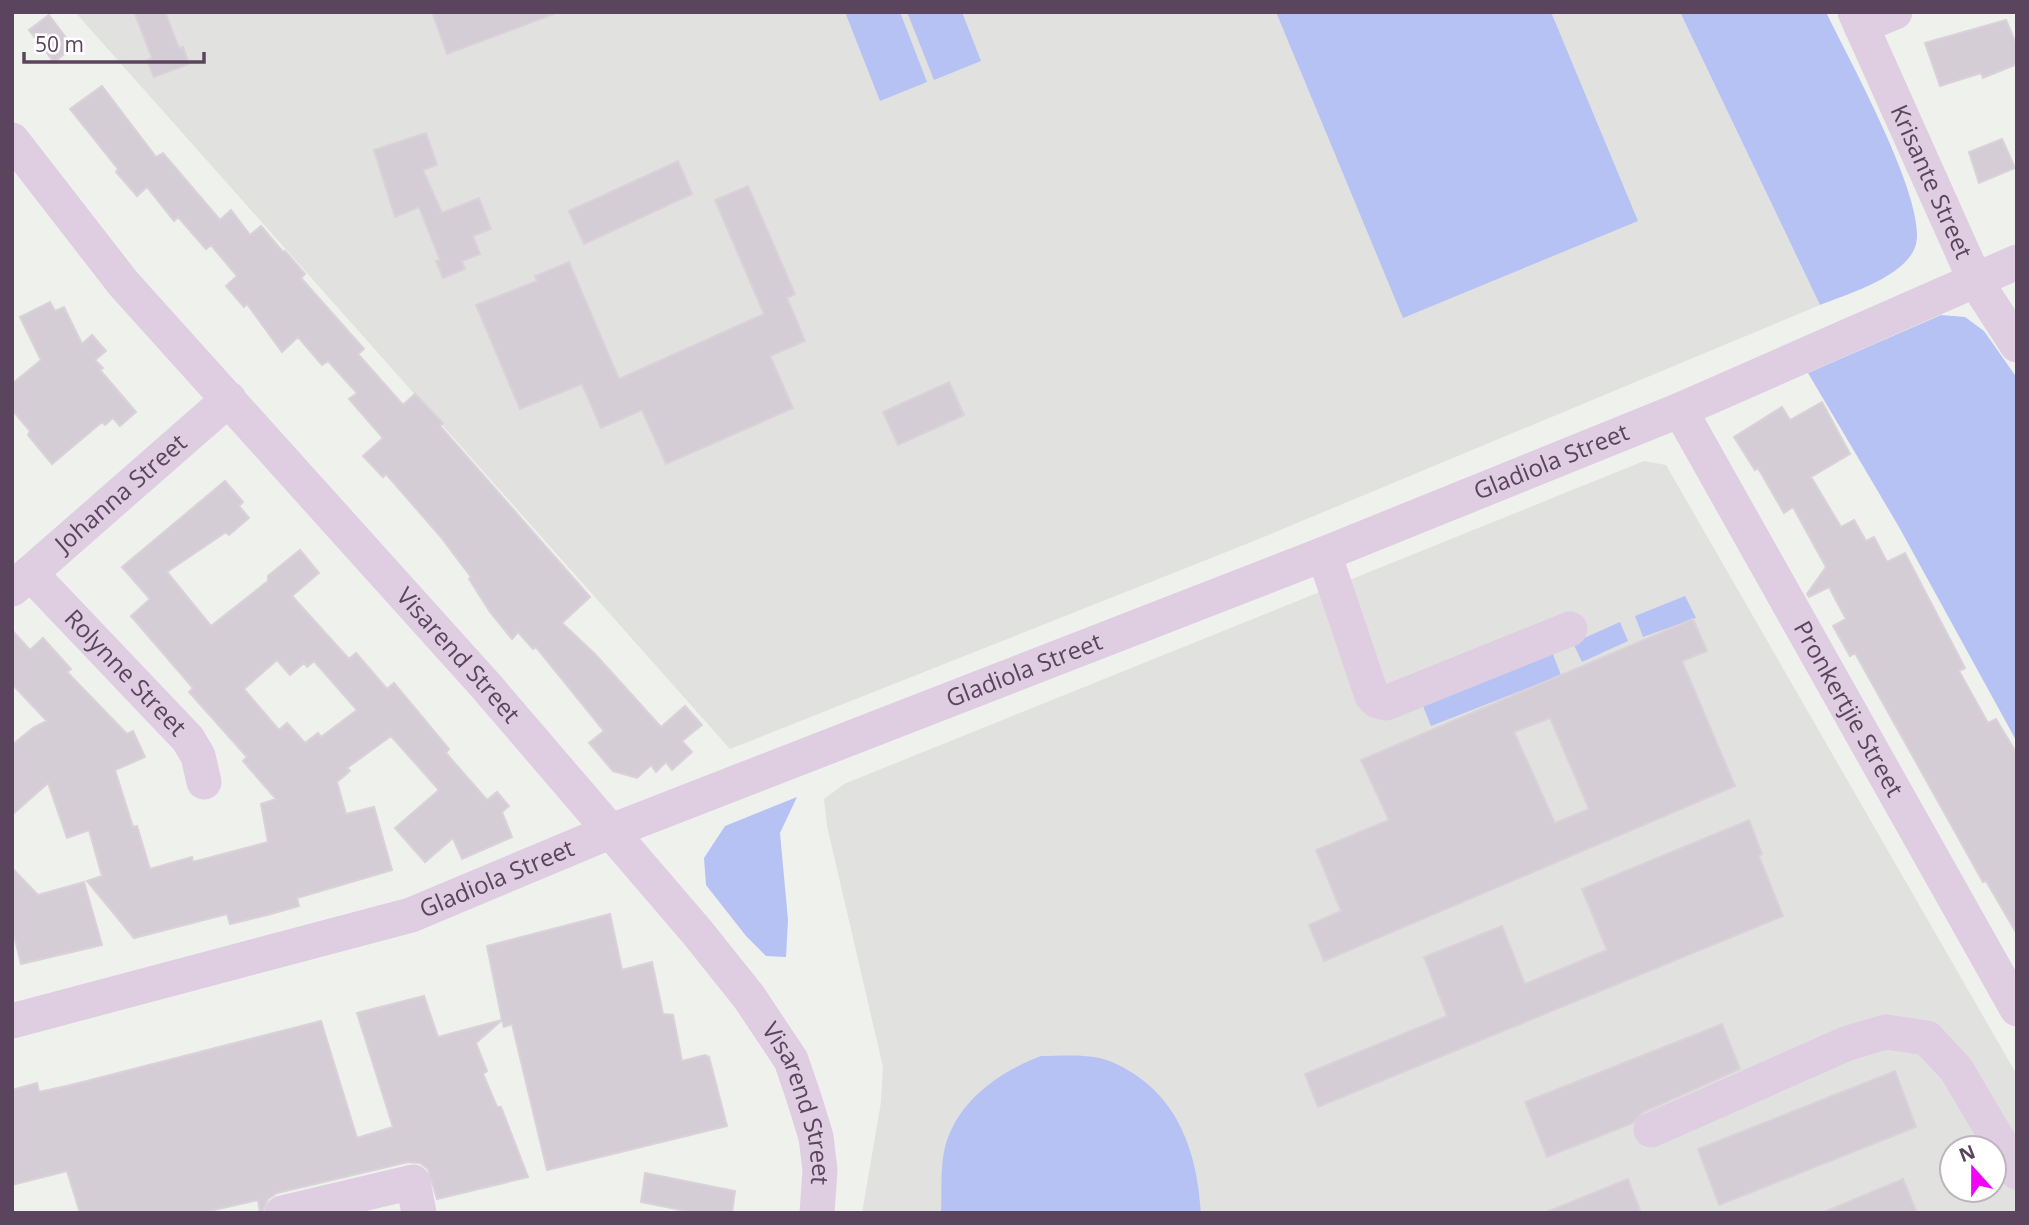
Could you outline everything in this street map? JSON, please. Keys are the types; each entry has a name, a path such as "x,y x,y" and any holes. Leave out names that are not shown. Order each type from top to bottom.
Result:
{"street":[{"path":"1858,19 1895,12"},
{"name":"Krisante Street","path":"1858,19 1975,280 2017,345"},
{"name":"Visarend Street","path":"12,140 123,283 486,686 697,932 756,1006 791,1060 816,1137 820,1170 817,1213"},
{"name":"Gladiola Street","path":"12,1021 320,942 411,915 609,832 1324,554 1680,410 2017,262"},
{"name":"Johanna Street","path":"21,581 229,399"},
{"name":"Pronkertjie Street","path":"1680,410 2017,1009"},
{"path":"1324,554 1371,696 1377,701 1386,703 1570,629"},
{"name":"Rolynne Street","path":"21,581 188,739 198,756 204,782"},
{"path":"1651,1130 1848,1043 1886,1032 1927,1038 1937,1048 1956,1069 2017,1172"},
{"path":"282,1213 413,1182 419,1213"}],"shaded area":[{"path":"75,12 1680,12 1820,305 1254,541 730,749"},
{"path":"845,12 900,12 927,82 880,101"},
{"path":"907,12 962,12 981,61 934,80"},
{"path":"1276,12 1551,12 1638,221 1403,318"},
{"path":"1680,12 1826,12 1883,129 1910,196 1916,223 1916,244 1902,265 1876,282 1820,305"},
{"path":"1941,315 1965,317 1984,331 2017,378 2017,742 1899,527 1808,373"},
{"path":"1644,461 1666,465 2017,1075 2017,1213 862,1213 881,1102 883,1067 827,826 824,799 844,784"},
{"path":"1685,596 1696,618 1643,637 1635,616"},
{"path":"1620,622 1628,641 1582,662 1573,643"},
{"path":"1552,652 1561,675 1431,726 1423,706"},
{"path":"797,797 780,833 788,920 786,957 766,956 746,936 706,885 704,858 725,826"},
{"path":"1041,1056 1104,1059 1134,1074 1152,1088 1167,1105 1188,1144 1199,1189 1201,1213 941,1213 943,1155 959,1116 982,1090 995,1080"}],"building":[{"path":"134,12 165,12 179,48 183,47 189,64 154,77 147,60 152,58"},
{"path":"432,12 553,12 554,14 447,54"},
{"path":"49,15 73,47 54,62 29,30"},
{"path":"2006,20 2017,46 2017,64 1983,78 1981,73 1940,86 1925,43"},
{"path":"102,86 156,157 163,153 220,220 231,210 250,235 261,226 283,252 285,251 305,274 301,278 364,349 358,354 403,405 415,394 443,423 440,426 590,597 562,623 595,654 661,727 685,706 702,725 682,741 692,752 672,770 666,762 656,772 651,765 637,778 613,771 589,743 604,731 536,647 533,649 518,632 512,639 490,612 469,579 471,577 440,536 386,474 383,477 363,456 383,438 349,399 357,393 328,361 322,365 298,337 282,352 247,304 244,307 226,286 237,276 211,245 206,249 178,217 174,221 147,187 137,196 116,172 118,169 70,109"},
{"path":"426,133 437,165 423,170 442,213 479,198 491,229 473,236 480,254 462,261 465,269 443,278 436,261 440,260 419,207 395,217 374,150"},
{"path":"2002,139 2015,168 1979,183 1969,152"},
{"path":"678,161 692,194 584,244 569,211"},
{"path":"748,186 795,294 787,298 805,341 770,356 793,408 666,464 642,410 601,428 582,384 520,409 476,305 537,281 535,276 569,262 619,379 764,314 715,200"},
{"path":"50,302 55,311 64,307 82,344 92,335 106,351 95,360 103,368 100,370 136,412 120,426 113,418 105,425 102,422 52,464 12,410 12,384 41,360 20,317"},
{"path":"949,382 964,415 898,445 883,412"},
{"path":"1822,402 1850,454 1811,477 1841,527 1854,520 1866,541 1874,537 1887,562 1905,553 1965,668 1959,671 1988,723 1996,719 2017,754 2017,934 1986,881 1983,882 1855,653 1850,656 1833,626 1846,619 1829,587 1809,597 1807,594 1826,567 1793,507 1784,513 1758,468 1755,470 1734,437 1782,407 1790,420"},
{"path":"225,481 243,502 239,506 249,518 229,535 226,532 167,572 211,626 268,581 268,576 300,550 319,573 292,596 349,659 356,653 387,689 394,683 449,749 446,753 487,800 497,792 509,806 502,812 512,837 462,859 453,838 425,862 395,828 439,790 391,736 347,768 350,771 337,782 346,814 374,807 392,870 297,898 299,906 271,914 230,924 227,914 134,938 87,881 102,876 89,830 67,838 48,783 12,815 12,745 34,727 47,721 12,684 12,630 30,650 43,638 71,669 67,672 127,734 133,731 145,757 115,770 150,869 192,857 193,862 268,842 261,804 276,799 243,761 247,757 189,692 193,688 131,616 150,599 122,567","holes":["277,660 290,675 304,663 307,667 314,661 357,710 321,737 318,733 305,743 287,723 279,730 244,689"]},
{"path":"1693,619 1707,651 1682,661 1735,786 1324,961 1309,925 1341,911 1316,850 1389,820 1361,760","holes":["1550,718 1589,809 1555,823 1514,732"]},
{"path":"1749,820 1762,854 1759,856 1783,916 1318,1107 1305,1074 1447,1016 1424,957 1502,926 1525,984 1607,950 1582,889"},
{"path":"12,868 38,895 84,882 102,945 21,964 12,927"},
{"path":"610,914 622,970 652,962 663,1014 673,1015 682,1061 705,1055 709,1057 727,1126 547,1170 512,1024 504,1027 487,946"},
{"path":"424,996 438,1037 502,1020 476,1043 487,1071 483,1074 497,1107 501,1107 528,1177 437,1199 428,1169 420,1163 408,1162 277,1193 268,1199 262,1213 258,1200 201,1213 80,1213 67,1171 12,1185 12,1090 37,1083 39,1092 71,1085 321,1021 357,1138 393,1127 357,1013"},
{"path":"1722,1024 1740,1069 1643,1112 1633,1123 1547,1157 1525,1102"},
{"path":"1895,1071 1916,1127 1719,1205 1698,1149"},
{"path":"645,1173 735,1191 732,1213 696,1213 641,1202"},
{"path":"1628,1179 1641,1213 1546,1212"},
{"path":"1903,1179 1917,1213 1824,1213 1824,1212"}]}
